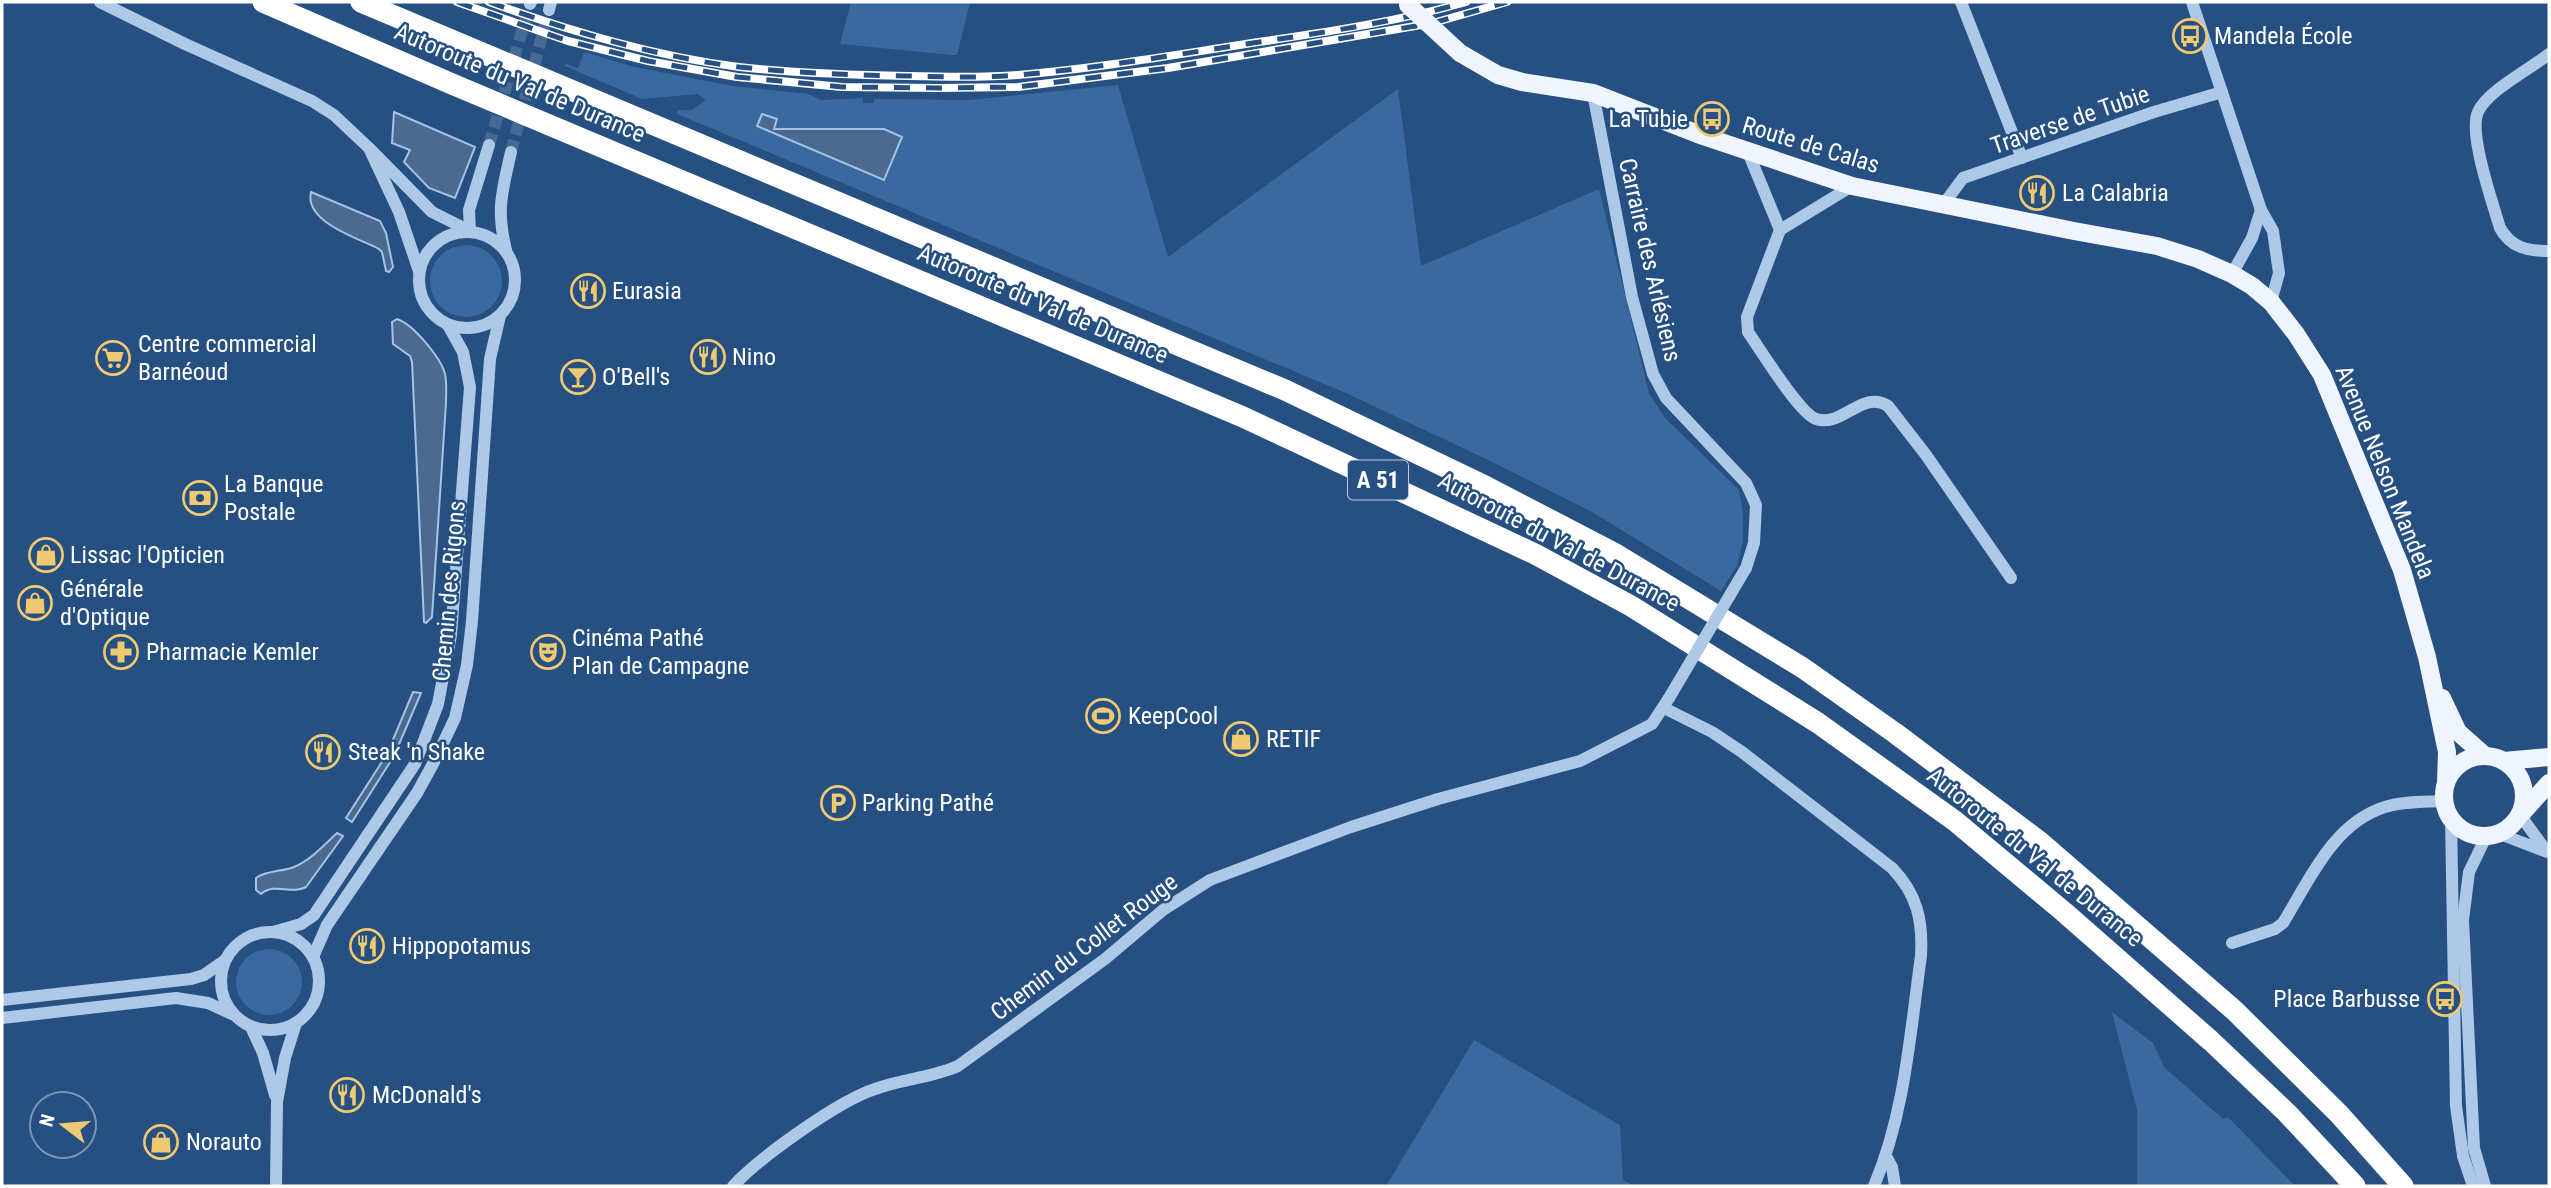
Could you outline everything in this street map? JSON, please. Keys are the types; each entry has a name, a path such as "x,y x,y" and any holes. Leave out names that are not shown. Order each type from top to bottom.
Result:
{"highway":[{"name":"Autoroute du Val de Durance","path":"263,2 1243,417 1535,554 1631,606 1818,723 1955,821 1995,853 2211,1041 2287,1113 2355,1186"},
{"name":"Autoroute du Val de Durance","path":"361,2 1285,390 1485,486 1614,553 1803,668 2040,842 2244,1020 2339,1114 2403,1186"}],"main road":[{"name":"Route de Calas","path":"1405,4 1460,53 1479,66 1510,79 1593,93 1748,152 1852,186 2157,246 2198,259 2232,274"},
{"name":"Avenue Nelson Mandela","path":"2232,274 2271,302 2296,334 2322,375 2402,570 2430,673 2447,752 2446,782"},
{"name":"Avenue Nelson Mandela","path":"2430,673 2458,732 2484,755"},
{"path":"2549,757 2504,761 2484,755 2468,759 2455,768 2446,782 2444,801 2451,818 2460,828 2472,835 2493,835 2512,826 2549,782"},
{"path":"2504,761 2516,771 2523,784 2525,800 2520,815"}],"street":[{"path":"100,2 312,101 334,116 369,148 432,212 470,231 496,240 513,263 516,280 509,304 500,316 475,328 461,328 448,325 428,310 422,299 419,271 399,212 369,148"},
{"path":"1961,2 2022,158"},
{"path":"2192,2 2261,210 2273,231 2279,273 2271,302"},
{"path":"2549,54 2486,101 2478,111 2475,122 2476,139 2500,228 2505,237 2514,245 2530,251 2549,251"},
{"name":"Traverse de Tubie","path":"1943,205 1963,178 2222,92"},
{"name":"Carraire des Arlésiens","path":"1593,93 1633,297 1653,374 1666,398 1746,483 1756,505 1756,527 1746,568 1666,703"},
{"path":"470,231 469,210 489,145"},
{"path":"506,251 500,226 499,205 511,152"},
{"path":"1748,152 1780,230"},
{"path":"1852,186 1780,230 1747,317 1748,332 1803,409 1816,419 1831,419 1871,401 1882,401 1888,406 1926,455 2011,578"},
{"path":"2232,274 2252,238 2261,210"},
{"path":"419,271 424,258 442,238 470,231"},
{"name":"Chemin des Rigons","path":"313,957 327,925 417,793 455,718 467,665 472,621 490,359 500,316"},
{"name":"Chemin des Rigons","path":"274,932 301,924 314,915 415,764 438,704 451,635 470,387 463,352 448,325"},
{"path":"1666,703 1742,752 1892,868 1912,892 1920,919 1921,956 1901,1102 1886,1156 1874,1186"},
{"name":"Chemin du Collet Rouge","path":"733,1186 793,1137 849,1100 872,1089 938,1075 958,1066 1105,959 1163,909 1201,885 1351,827 1438,799 1580,761 1652,724 1666,703"},
{"path":"2232,943 2274,929 2283,923 2329,848 2353,824 2384,807 2444,801"},
{"path":"2520,815 2548,854"},
{"path":"2451,818 2456,1106 2463,1156 2473,1186"},
{"path":"2485,1186 2474,1148 2463,920 2469,872 2493,835 2548,854"},
{"path":"2,1018 176,998 208,1003 251,1027 266,1031 282,1030 305,1016 317,996 319,977 313,957 303,944 289,935 274,932 248,937 231,951 221,971 221,988 232,1014"},
{"path":"2,1000 191,979 204,975 225,960"},
{"path":"276,1186 277,1102 285,1058 296,1023"},
{"path":"251,1027 263,1053 277,1102"},
{"path":"1886,1156 1892,1167 1895,1186"}],"shaded area":[{"path":"851,2 970,2 957,55 952,55 840,44"},
{"path":"584,52 634,67 733,86 809,94 821,100 863,98 863,103 874,103 874,99 969,100 1118,85 1168,257 1398,89 1421,266 1599,189 1649,393 1665,418 1739,490 1743,512 1743,541 1737,566 1721,591 1592,512 1346,393 677,114 678,110 692,110 706,100 697,94 642,99 565,66 566,64 578,68"},
{"path":"394,112 475,147 455,198 429,188 404,162 410,150 392,143"},
{"path":"762,114 777,119 774,129 884,129 902,137 884,180 757,126"},
{"path":"311,192 380,221 386,233 393,267 389,272 386,271 379,249 335,228 316,212 311,203"},
{"path":"466,245 480,248 492,255 499,267 502,281 499,295 492,307 480,314 466,317 452,314 440,307 433,295 430,281 433,267 440,255 452,248"},
{"path":"397,319 411,327 432,351 442,367 446,381 432,617 426,623 412,362 410,356 393,344 392,322"},
{"path":"413,692 421,693 394,756 352,822 346,818 387,754"},
{"path":"337,833 343,836 306,887 295,890 272,889 261,894 256,890 256,878 300,864"},
{"path":"262,949 276,949 288,954 297,963 302,982 300,995 293,1006 276,1015 262,1015 250,1010 241,1001 236,989 236,975 241,963 250,954"},
{"path":"2112,1012 2153,1043 2164,1067 2223,1119 2228,1117 2295,1186 2133,1186 2137,1184 2137,1110"},
{"path":"1474,1040 1620,1125 1623,1180 1634,1186 1386,1186"}],"tunnel":[{"path":"489,145 530,4"},
{"path":"511,152 549,10"}],"railway":[{"path":"457,2 568,41 648,61 737,77 842,87 938,88 1018,87 1168,68 1433,23 1507,2"},
{"path":"489,2 612,41 707,62 802,72 963,77 1045,72 1153,58 1350,28 1466,2"}],"place":[{"name":"Mandela École","path":"2190,36"},
{"name":"La Tubie","path":"1712,119"},
{"name":"La Calabria","path":"2037,193"},
{"name":"Eurasia","path":"588,291"},
{"name":"Nino","path":"708,357"},
{"name":"Centre commercial Barnéoud","path":"113,358"},
{"name":"O'Bell's","path":"578,377"},
{"name":"La Banque Postale","path":"200,498"},
{"name":"Lissac l'Opticien","path":"46,555"},
{"name":"Générale d'Optique","path":"35,603"},
{"name":"Pharmacie Kemler","path":"121,652"},
{"name":"Cinéma Pathé Plan de Campagne","path":"548,652"},
{"name":"KeepCool","path":"1103,716"},
{"name":"RETIF","path":"1241,739"},
{"name":"Steak 'n Shake","path":"323,752"},
{"name":"Parking Pathé","path":"838,803"},
{"name":"Hippopotamus","path":"367,946"},
{"name":"Place Barbusse","path":"2445,999"},
{"name":"McDonald's","path":"347,1095"},
{"name":"Norauto","path":"161,1142"}]}
